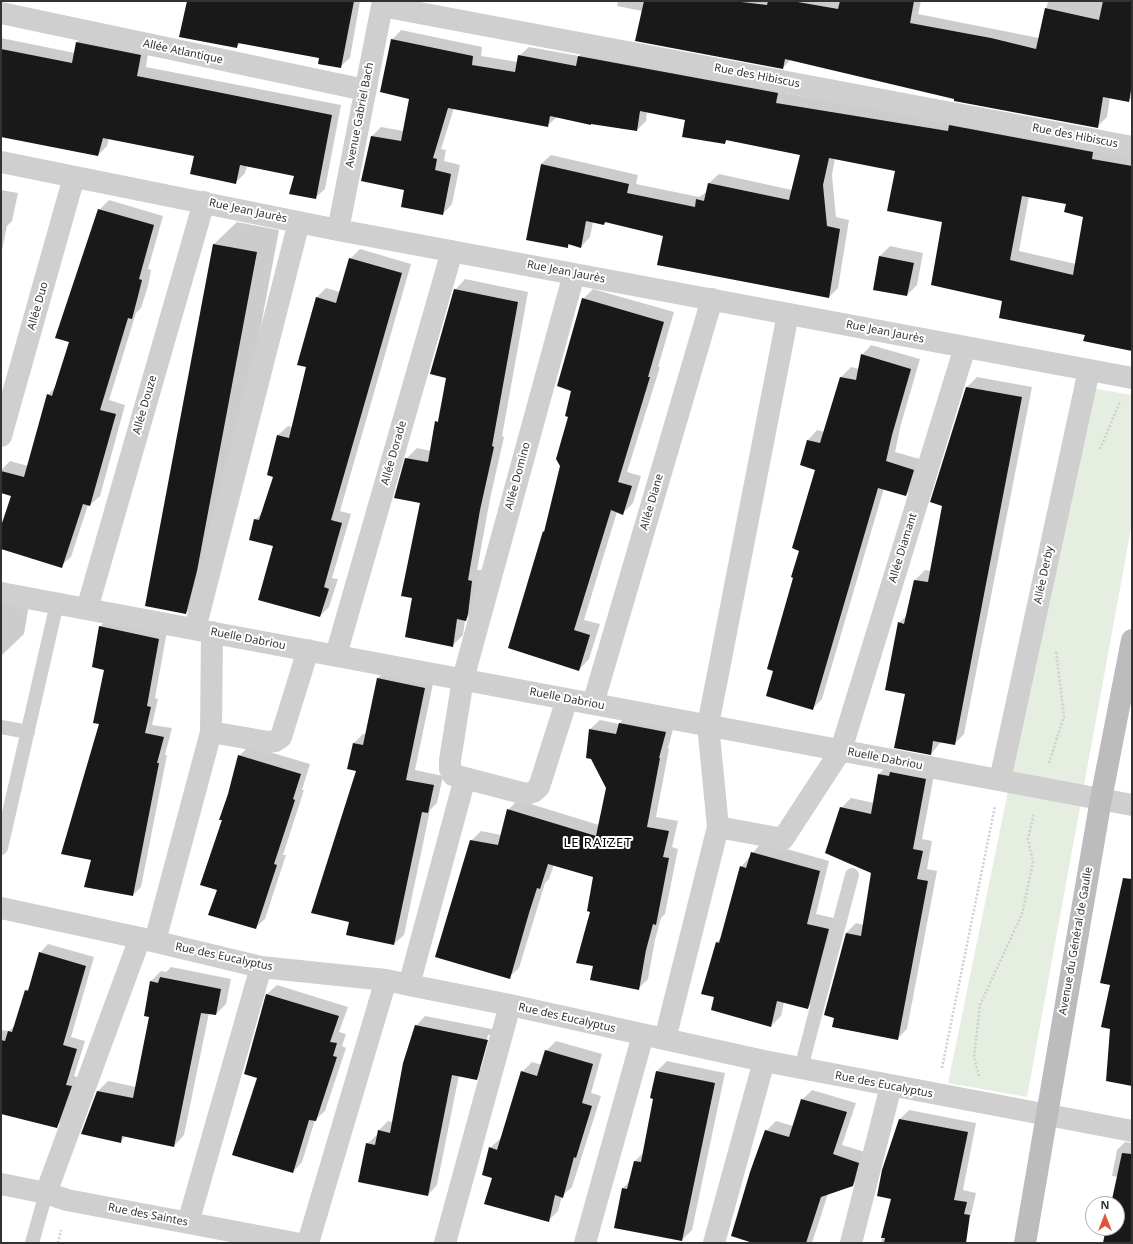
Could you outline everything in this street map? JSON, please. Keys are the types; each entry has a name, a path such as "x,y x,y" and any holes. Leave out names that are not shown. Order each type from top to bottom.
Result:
{"main road":[{"name":"Avenue du Général de Gaulle","path":"1025,1243 1101,799 1132,640"}],"street":[{"name":"Avenue Gabriel Bach","path":"338,230 382,4"},
{"name":"Rue des Hibiscus","path":"382,4 1132,147"},
{"name":"Allée Atlantique","path":"1,13 365,90"},
{"name":"Rue Jean Jaurès","path":"1,162 338,230 1131,377"},
{"name":"Allée Duo","path":"1,436 74,177"},
{"name":"Allée Douze","path":"87,609 204,202"},
{"path":"46,1193 147,939 211,732 204,631 300,222"},
{"name":"Allée Dorade","path":"336,655 452,251"},
{"name":"Allée Domino","path":"465,778 453,775 450,768 463,679 574,274"},
{"name":"Allée Diane","path":"593,704 712,299"},
{"path":"665,1039 718,827 708,725 788,314"},
{"name":"Allée Diamant","path":"718,827 783,839 841,750 965,346"},
{"name":"Allée Derby","path":"1000,780 1089,370"},
{"name":"Ruelle Dabriou","path":"1,593 1132,805"},
{"path":"211,732 268,742 276,741 282,736 308,650"},
{"path":"409,985 465,778 526,794 533,792 539,787 567,699"},
{"name":"Rue des Eucalyptus","path":"1,908 147,939 261,967 386,980 510,1005 764,1061 988,1105 1132,1131"},
{"path":"188,1223 261,967"},
{"path":"308,1243 386,980"},
{"path":"445,1243 510,1005"},
{"path":"585,1243 642,1035"},
{"path":"714,1243 764,1061"},
{"path":"851,1243 891,1086"},
{"name":"Rue des Saintes","path":"1,1184 46,1193 67,1200 295,1243"}],"lane":[{"path":"1,848 6,805 28,732 57,603"},
{"path":"1,727 28,732"},
{"path":"801,1068 852,875"},
{"path":"32,1243 46,1193"}],"path":[{"path":"1099,452 1131,377"},
{"path":"988,1105 974,1057 980,1005 1022,914 1033,862 1028,839 1040,788 1064,716 1056,650"},
{"path":"936,1095 1000,780"}],"shaded area":[{"path":"1091,388 1132,395 1132,523 1027,1097 948,1083"}],"building":[{"path":"187,1 354,1 341,68 318,64 319,58 238,43 237,48 179,37"},
{"path":"644,1 733,1 767,5 768,1 792,1 838,9 840,1 914,1 910,23 991,38 1036,49 1045,8 1099,20 1103,1 1132,1 1132,84 1129,102 1103,97 1098,128 954,101 954,99 785,59 783,69 635,41"},
{"path":"391,39 473,56 472,65 515,72 518,55 576,66 578,56 778,93 776,103 948,131 949,125 1093,152 1092,159 1132,166 1132,351 1083,341 1085,335 999,318 1002,301 931,285 942,222 887,211 895,171 829,158 823,185 827,226 840,229 829,298 657,265 663,236 605,222 604,225 586,221 581,248 568,244 568,248 526,240 541,164 629,184 627,193 695,207 696,199 704,201 708,183 789,200 800,155 726,140 725,144 682,137 685,120 640,111 637,131 591,125 550,116 548,127 448,108 433,158 437,159 435,170 451,174 443,215 401,207 404,190 361,181 371,136 401,141 409,99 380,92","holes":["1022,196 1066,204 1064,212 1083,217 1073,275 1010,260"]},
{"path":"76,42 141,55 137,76 332,115 316,199 289,194 294,176 240,165 236,184 190,174 194,156 103,138 98,156 1,137 1,49 72,63"},
{"path":"98,209 154,225 139,279 142,280 132,319 128,318 100,410 116,414 90,506 83,504 62,568 1,549 1,526 11,496 1,493 1,471 24,477 47,394 52,396 69,342 55,338"},
{"path":"213,244 257,252 197,571 186,614 145,606"},
{"path":"879,256 914,263 907,296 873,290"},
{"path":"349,258 402,273 331,520 342,523 324,587 329,589 320,617 258,600 273,546 249,540 254,519 259,520 273,477 267,475 277,435 289,438 306,367 297,365 316,297 336,303"},
{"path":"454,289 518,302 492,446 494,447 480,510 468,580 472,581 468,614 466,621 457,619 453,647 405,637 412,598 401,596 420,503 394,498 405,458 428,462 435,421 438,422 446,378 430,374"},
{"path":"582,298 664,322 648,377 650,377 618,482 632,486 623,515 611,510 574,630 590,635 579,671 508,648 543,531 544,532 560,466 556,459 568,417 565,416 571,391 557,386"},
{"path":"861,354 911,369 886,461 914,470 906,496 878,488 813,710 766,696 773,671 767,669 793,578 791,577 799,551 792,548 815,470 800,465 807,440 820,443 840,377 856,380"},
{"path":"966,387 1022,397 955,745 933,741 931,755 894,748 905,694 885,690 898,622 904,624 914,580 928,582 942,506 930,502"},
{"path":"99,626 159,639 147,706 151,707 145,733 164,737 157,763 159,763 133,896 84,887 91,860 61,854 99,724 93,723 104,670 92,667"},
{"path":"377,678 425,688 406,780 434,785 428,813 422,812 394,945 346,935 349,922 311,913 356,771 347,769 353,743 363,745"},
{"path":"619,723 666,732 659,758 647,827 669,831 663,857 669,858 656,925 653,924 646,950 639,990 590,980 593,966 576,963 590,912 587,911 593,877 548,864 540,889 537,888 510,979 435,957 470,840 498,845 507,809 596,836 606,788 591,759 586,758 589,729 616,734"},
{"path":"238,755 301,774 293,799 295,800 274,864 277,865 256,929 208,915 217,890 200,885 222,820 219,820 228,794"},
{"path":"890,772 926,779 913,849 923,851 917,879 928,881 898,1040 832,1027 834,1018 824,1015 846,933 861,936 871,873 825,853 840,807 871,814 878,774 889,776"},
{"path":"751,852 820,871 807,924 829,929 808,1009 777,1001 771,1027 711,1010 714,997 701,994 716,942 719,943 740,866 746,868"},
{"path":"1123,878 1132,879 1132,1086 1106,1081 1110,1029 1101,1027 1110,985 1100,983"},
{"path":"39,952 86,966 63,1045 77,1049 66,1085 72,1086 57,1128 1,1114 1,1040 5,1041 8,1031 12,1032 25,990 28,991"},
{"path":"160,977 221,989 216,1015 201,1013 174,1147 122,1136 121,1143 81,1134 97,1091 133,1098 149,1017 144,1016 150,981 158,983"},
{"path":"266,994 339,1016 330,1042 337,1043 333,1056 337,1057 316,1121 309,1120 293,1173 232,1155 257,1078 244,1074"},
{"path":"415,1025 488,1040 477,1080 452,1075 428,1196 358,1182 366,1143 375,1145 378,1130 390,1133 403,1063"},
{"path":"545,1050 593,1064 582,1103 592,1106 576,1158 574,1157 563,1198 555,1195 549,1222 484,1204 492,1178 482,1175 489,1147 497,1150 521,1071 537,1076"},
{"path":"656,1071 715,1083 682,1241 614,1228 622,1188 627,1189 634,1161 641,1162 653,1099 650,1098"},
{"path":"801,1099 847,1112 833,1154 859,1163 853,1186 821,1197 806,1243 753,1243 731,1236 750,1172 765,1130 789,1137"},
{"path":"899,1119 968,1132 954,1200 967,1202 964,1214 970,1215 966,1243 884,1243 885,1238 881,1238 891,1199 877,1196 882,1170"},
{"path":"1122,1153 1132,1154 1132,1243 1103,1243 1104,1236 1125,1236 1125,1196 1113,1196"}],"district":[{"name":"LE RAIZET","path":"598,843"}]}
